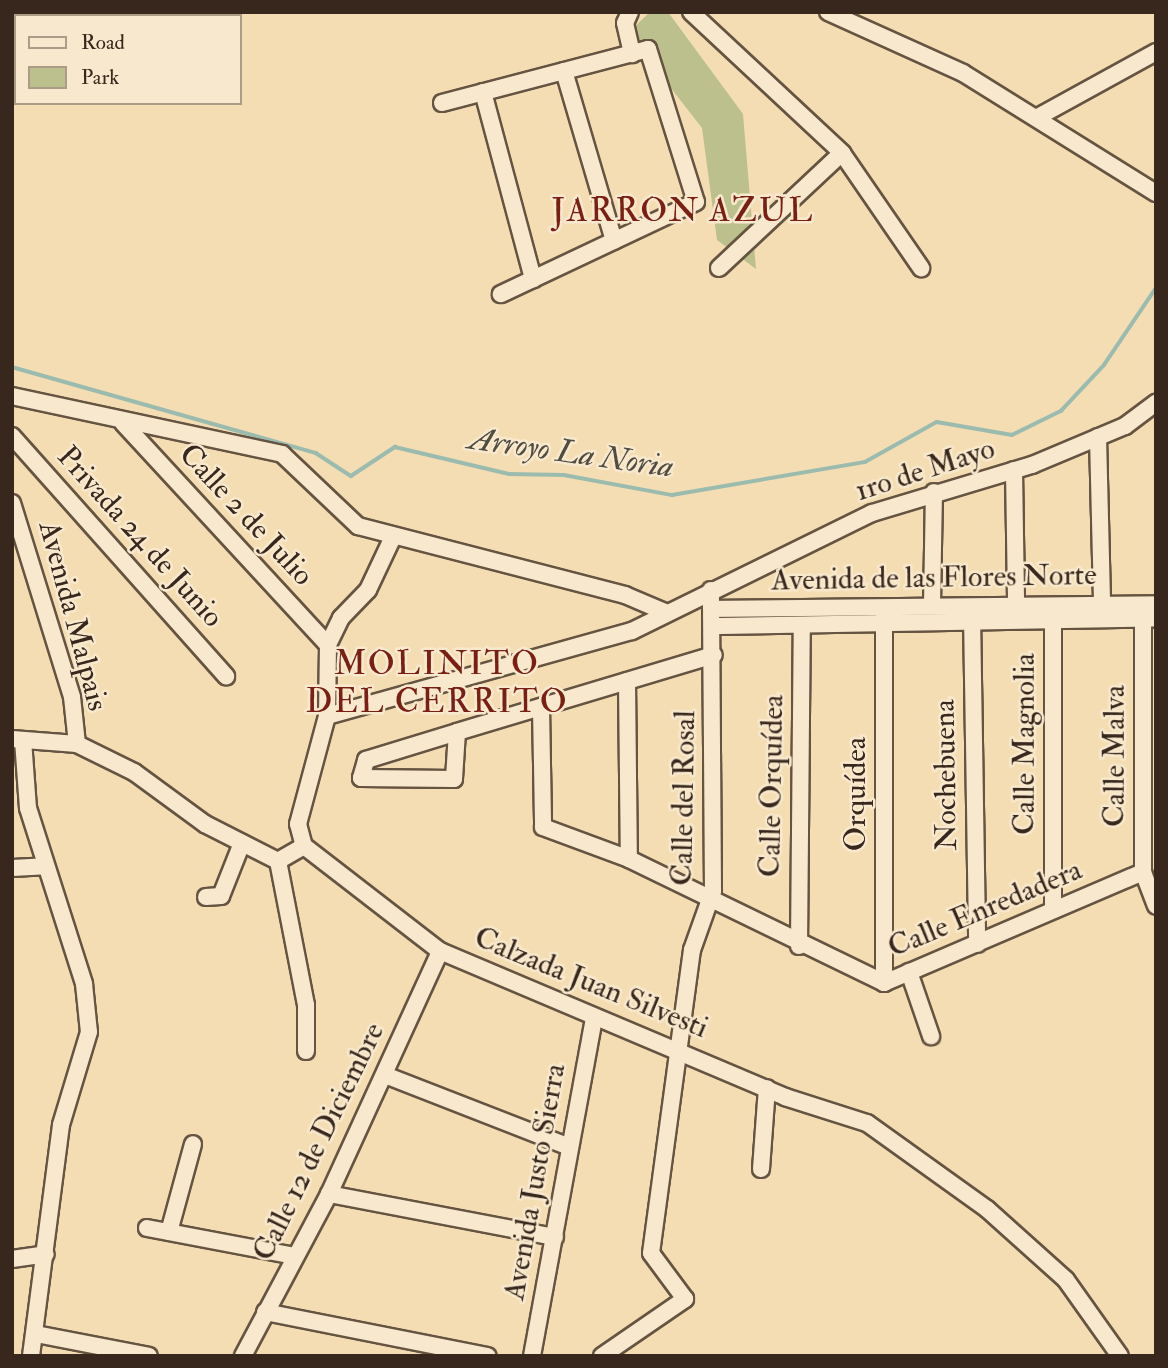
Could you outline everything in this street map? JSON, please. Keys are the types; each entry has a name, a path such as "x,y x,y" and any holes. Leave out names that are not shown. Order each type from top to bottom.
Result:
{"street":[{"path":"630,12 625,23 632,54"},
{"path":"691,12 842,153 920,268"},
{"path":"828,12 963,73 1156,193"},
{"path":"442,103 648,49 696,202 501,294"},
{"path":"1036,118 1156,51"},
{"path":"564,71 614,241"},
{"path":"483,92 533,279"},
{"path":"719,268 842,153"},
{"path":"12,396 123,423 282,454 358,526 392,539 625,595 665,612"},
{"name":"1ro de Mayo","path":"711,590 872,513 934,492 1014,470 1098,437 1156,404"},
{"name":"Calle 2 de Julio","path":"123,423 328,645"},
{"name":"Privada 24 de Junio","path":"12,436 226,676"},
{"path":"1098,437 1102,604"},
{"path":"1014,470 1016,604"},
{"path":"932,606 934,492"},
{"name":"Avenida Malpais","path":"12,503 72,697 77,744"},
{"path":"278,861 304,846 298,824 327,716 328,645 341,618 368,590 392,539"},
{"path":"327,716 632,631 711,590"},
{"name":"Calle del Rosal","path":"602,1356 685,1299 651,1253 676,1046 692,950 709,902 714,654 711,590"},
{"name":"Avenida de las Flores Norte","path":"714,617 884,606 1016,604 1102,604 1149,611"},
{"name":"Nochebuena","path":"972,605 976,944"},
{"name":"Orquídea","path":"884,606 884,983"},
{"name":"Avenida de las Flores Norte","path":"714,617 802,627 883,627 1053,619 1149,611"},
{"name":"Calle Malva","path":"1149,611 1149,796 1143,872 1156,906"},
{"name":"Calle Magnolia","path":"1053,619 1053,910"},
{"name":"Calle Orquídea","path":"799,946 802,627"},
{"path":"457,732 454,779 361,778 366,760 457,732 628,681 714,654"},
{"path":"628,681 629,859"},
{"name":"Calle Enredadera","path":"541,707 543,827 629,859 799,946 884,983 1143,872"},
{"path":"31,1356 47,1254 61,1125 89,1032 84,984 28,808 18,739 77,744 242,843 278,861"},
{"path":"206,897 220,896 242,843"},
{"name":"Calzada Juan Silvesti","path":"304,846 440,951 594,1019 676,1046 767,1088 867,1123 987,1209 1066,1280 1120,1356"},
{"path":"278,861 306,1005 306,1051"},
{"path":"12,868 45,866"},
{"name":"Calle 12 de Diciembre","path":"243,1356 329,1194 440,951"},
{"path":"909,972 931,1036"},
{"name":"Avenida Justo Sierra","path":"532,1356 555,1237 567,1146 594,1019"},
{"path":"385,1075 567,1146"},
{"path":"761,1169 767,1088"},
{"path":"169,1232 194,1144"},
{"path":"329,1194 555,1237"},
{"path":"147,1228 295,1256"},
{"path":"12,1259 47,1254"},
{"path":"265,1312 488,1356"},
{"path":"36,1334 149,1356"}],"green space":[{"path":"650,12 668,12 743,114 756,269 717,240 702,128 628,33"}],"waterway":[{"name":"Arroyo La Noria","path":"12,367 316,453 351,476 395,447 509,474 564,475 672,495 865,462 937,422 1012,435 1061,411 1104,365 1156,288"}],"district":[{"name":"JARRON AZUL","path":"683,211"},
{"name":"MOLINITO DEL CERRITO","path":"437,683"}]}
